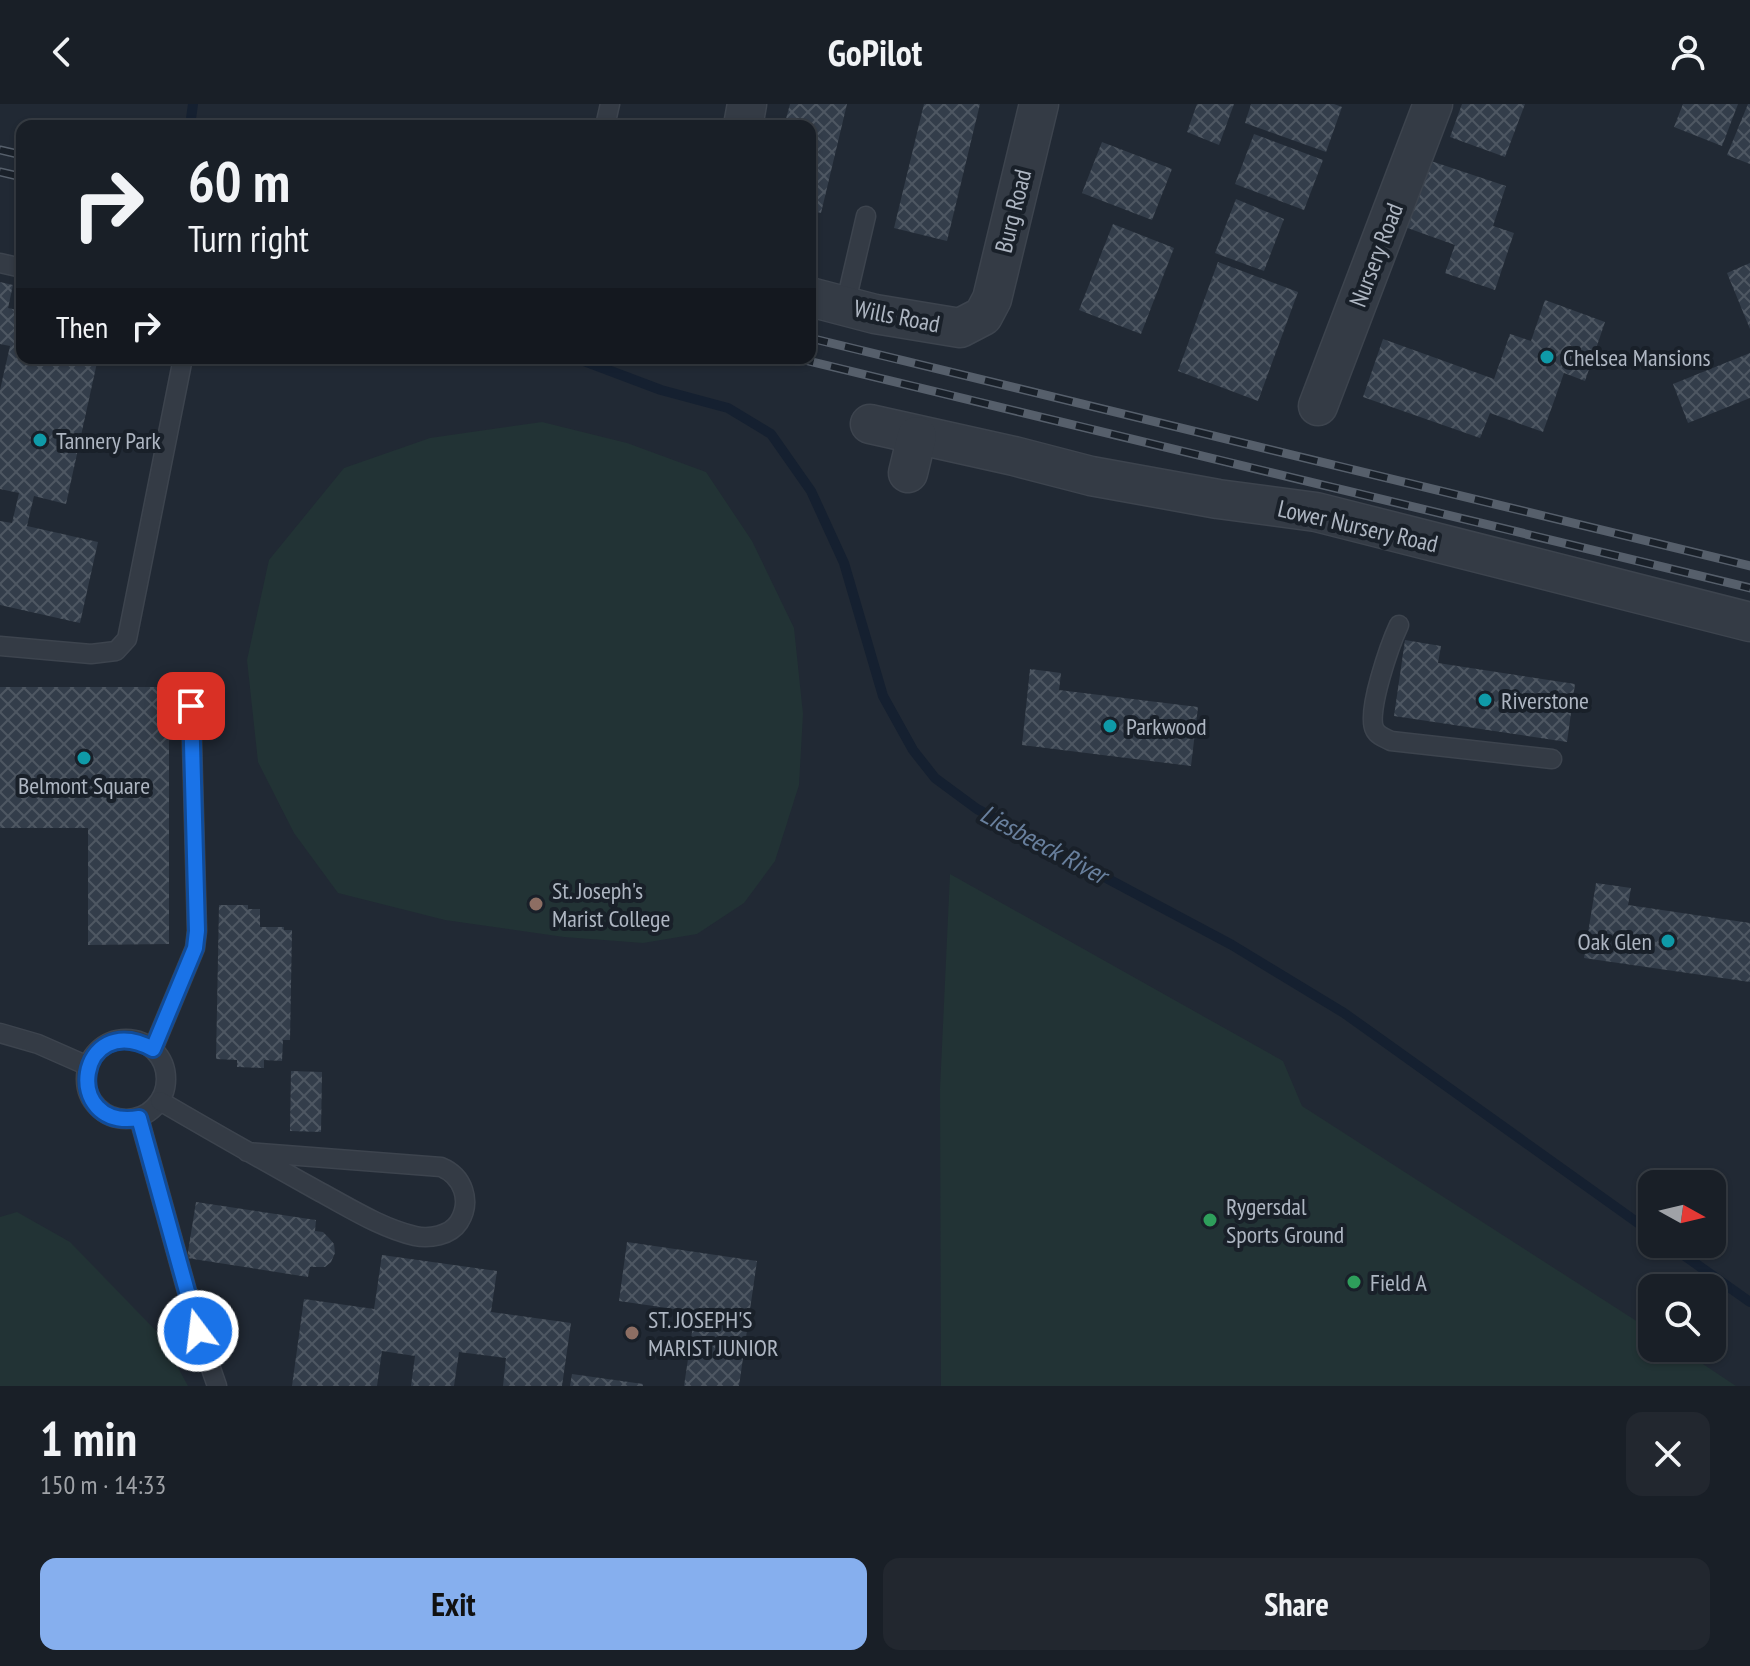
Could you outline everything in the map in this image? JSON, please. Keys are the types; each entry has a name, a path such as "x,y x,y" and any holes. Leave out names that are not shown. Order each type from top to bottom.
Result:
{"street":[{"name":"Burg Road","path":"983,316 992,299 1039,104"},
{"name":"Nursery Road","path":"1318,406 1433,104"},
{"name":"Wills Road","path":"828,301 875,314 960,328 983,316"},
{"name":"Lower Nursery Road","path":"870,424 1091,476 1218,499 1316,512 1750,622"},
{"path":"908,473 917,436"}],"lane":[{"path":"828,301 866,216"},
{"path":"0,646 91,654 116,651 127,639 182,364"},
{"path":"1399,625 1391,639 1374,710 1373,729 1377,733 1391,741 1552,759"},
{"path":"153,1049 195,948 197,931 191,706"},
{"path":"0,1033 38,1044 88,1066"},
{"path":"137,1040 153,1049 166,1074 165,1091 151,1111 139,1118 113,1118 98,1109 90,1097 86,1082 88,1066 96,1052 107,1043 137,1040"},
{"path":"160,1101 247,1152 388,1227 418,1237 451,1232 463,1212 462,1184 451,1171 441,1167 247,1152"},
{"path":"139,1118 198,1331 217,1386"}],"shaded area":[{"path":"542,422 627,443 706,472 752,541 794,628 803,714 799,785 775,861 744,903 697,934 643,943 564,937 445,920 338,893 294,833 258,762 247,660 269,560 344,468 430,438"},
{"name":"Rygersdal Sports Ground","path":"950,874 1283,1061 1302,1106 1638,1322 1638,1362 1700,1362 1736,1386 941,1386 940,1089"},
{"path":"17,1212 70,1242 161,1336 188,1386 0,1386 0,1217"}],"building":[{"path":"790,104 847,104 821,213 816,212 816,120 786,120"},
{"path":"924,104 980,104 947,241 894,228"},
{"path":"1197,104 1234,104 1219,145 1187,132"},
{"path":"1251,104 1334,104 1342,107 1326,152 1245,123"},
{"path":"1462,104 1525,104 1505,157 1450,137"},
{"path":"1683,104 1738,104 1722,146 1674,127"},
{"path":"1750,104 1750,164 1727,155"},
{"path":"1254,134 1323,160 1304,210 1235,184"},
{"path":"1102,142 1172,169 1152,220 1082,193"},
{"path":"1425,159 1506,186 1493,226 1514,233 1495,290 1445,273 1455,245 1402,226"},
{"path":"1236,199 1284,219 1264,271 1215,253"},
{"path":"1113,224 1174,248 1141,334 1079,310"},
{"path":"1218,262 1298,292 1258,401 1178,371"},
{"path":"1750,263 1750,329 1727,273"},
{"name":"Tannery Park","path":"0,282 13,285 8,308 16,310 16,364 97,364 66,504 34,496 27,526 98,542 80,623 0,605 0,521 12,523 19,493 0,489 0,390 10,346 0,344"},
{"name":"Chelsea Mansions","path":"1545,300 1605,322 1585,381 1564,373 1543,432 1490,413 1480,438 1363,397 1383,339 1494,379 1510,334 1531,341"},
{"path":"1750,353 1750,398 1688,423 1673,384"},
{"name":"Riverstone","path":"1405,640 1441,646 1438,663 1575,684 1567,742 1394,716"},
{"name":"Parkwood","path":"1030,669 1061,673 1059,690 1198,707 1191,766 1022,745"},
{"name":"Belmont Square","path":"0,687 169,687 169,944 88,945 88,828 0,828"},
{"name":"Oak Glen","path":"1596,883 1631,888 1628,905 1750,923 1750,982 1584,958"},
{"path":"219,905 248,905 248,909 260,909 260,927 292,930 290,1040 283,1040 282,1061 264,1060 264,1068 237,1067 237,1060 216,1059"},
{"path":"291,1071 322,1072 321,1132 290,1131"},
{"path":"196,1202 316,1220 315,1231 323,1232 329,1238 334,1244 335,1253 325,1267 310,1267 308,1277 187,1258"},
{"path":"627,1242 757,1261 739,1386 684,1386 695,1312 619,1301"},
{"path":"382,1255 497,1271 491,1312 571,1323 562,1386 503,1386 506,1358 459,1352 454,1386 411,1386 415,1356 382,1351 377,1386 292,1386 304,1299 374,1309"},
{"path":"572,1374 643,1384 643,1386 570,1386"}],"waterway":[{"name":"Liesbeeck River","path":"191,120 193,104"},
{"name":"Liesbeeck River","path":"592,364 661,390 728,408 771,434 811,491 844,563 883,696 913,750 935,778 977,809 1232,945 1344,1013 1638,1223"},
{"name":"Liesbeeck River","path":"1688,1258 1750,1302"}],"railway":[{"path":"0,150 16,154"},
{"path":"0,172 16,176"},
{"path":"816,339 1750,566"},
{"path":"816,363 1750,588"}],"place":[{"name":"Chelsea Mansions","path":"1547,357"},
{"name":"Tannery Park","path":"40,440"},
{"name":"Riverstone","path":"1485,700"},
{"name":"Parkwood","path":"1110,726"},
{"name":"Belmont Square","path":"84,758"},
{"name":"St. Joseph's Marist College","path":"536,904"},
{"name":"Oak Glen","path":"1668,941"},
{"name":"Rygersdal Sports Ground","path":"1210,1220"},
{"name":"Field A","path":"1354,1282"},
{"name":"ST. JOSEPH'S MARIST JUNIOR","path":"632,1333"}],"route":[{"path":"191,706 197,931 191,963 153,1049 137,1040 107,1043 96,1052 88,1066 86,1082 90,1097 98,1109 113,1118 139,1118 198,1331"}]}
